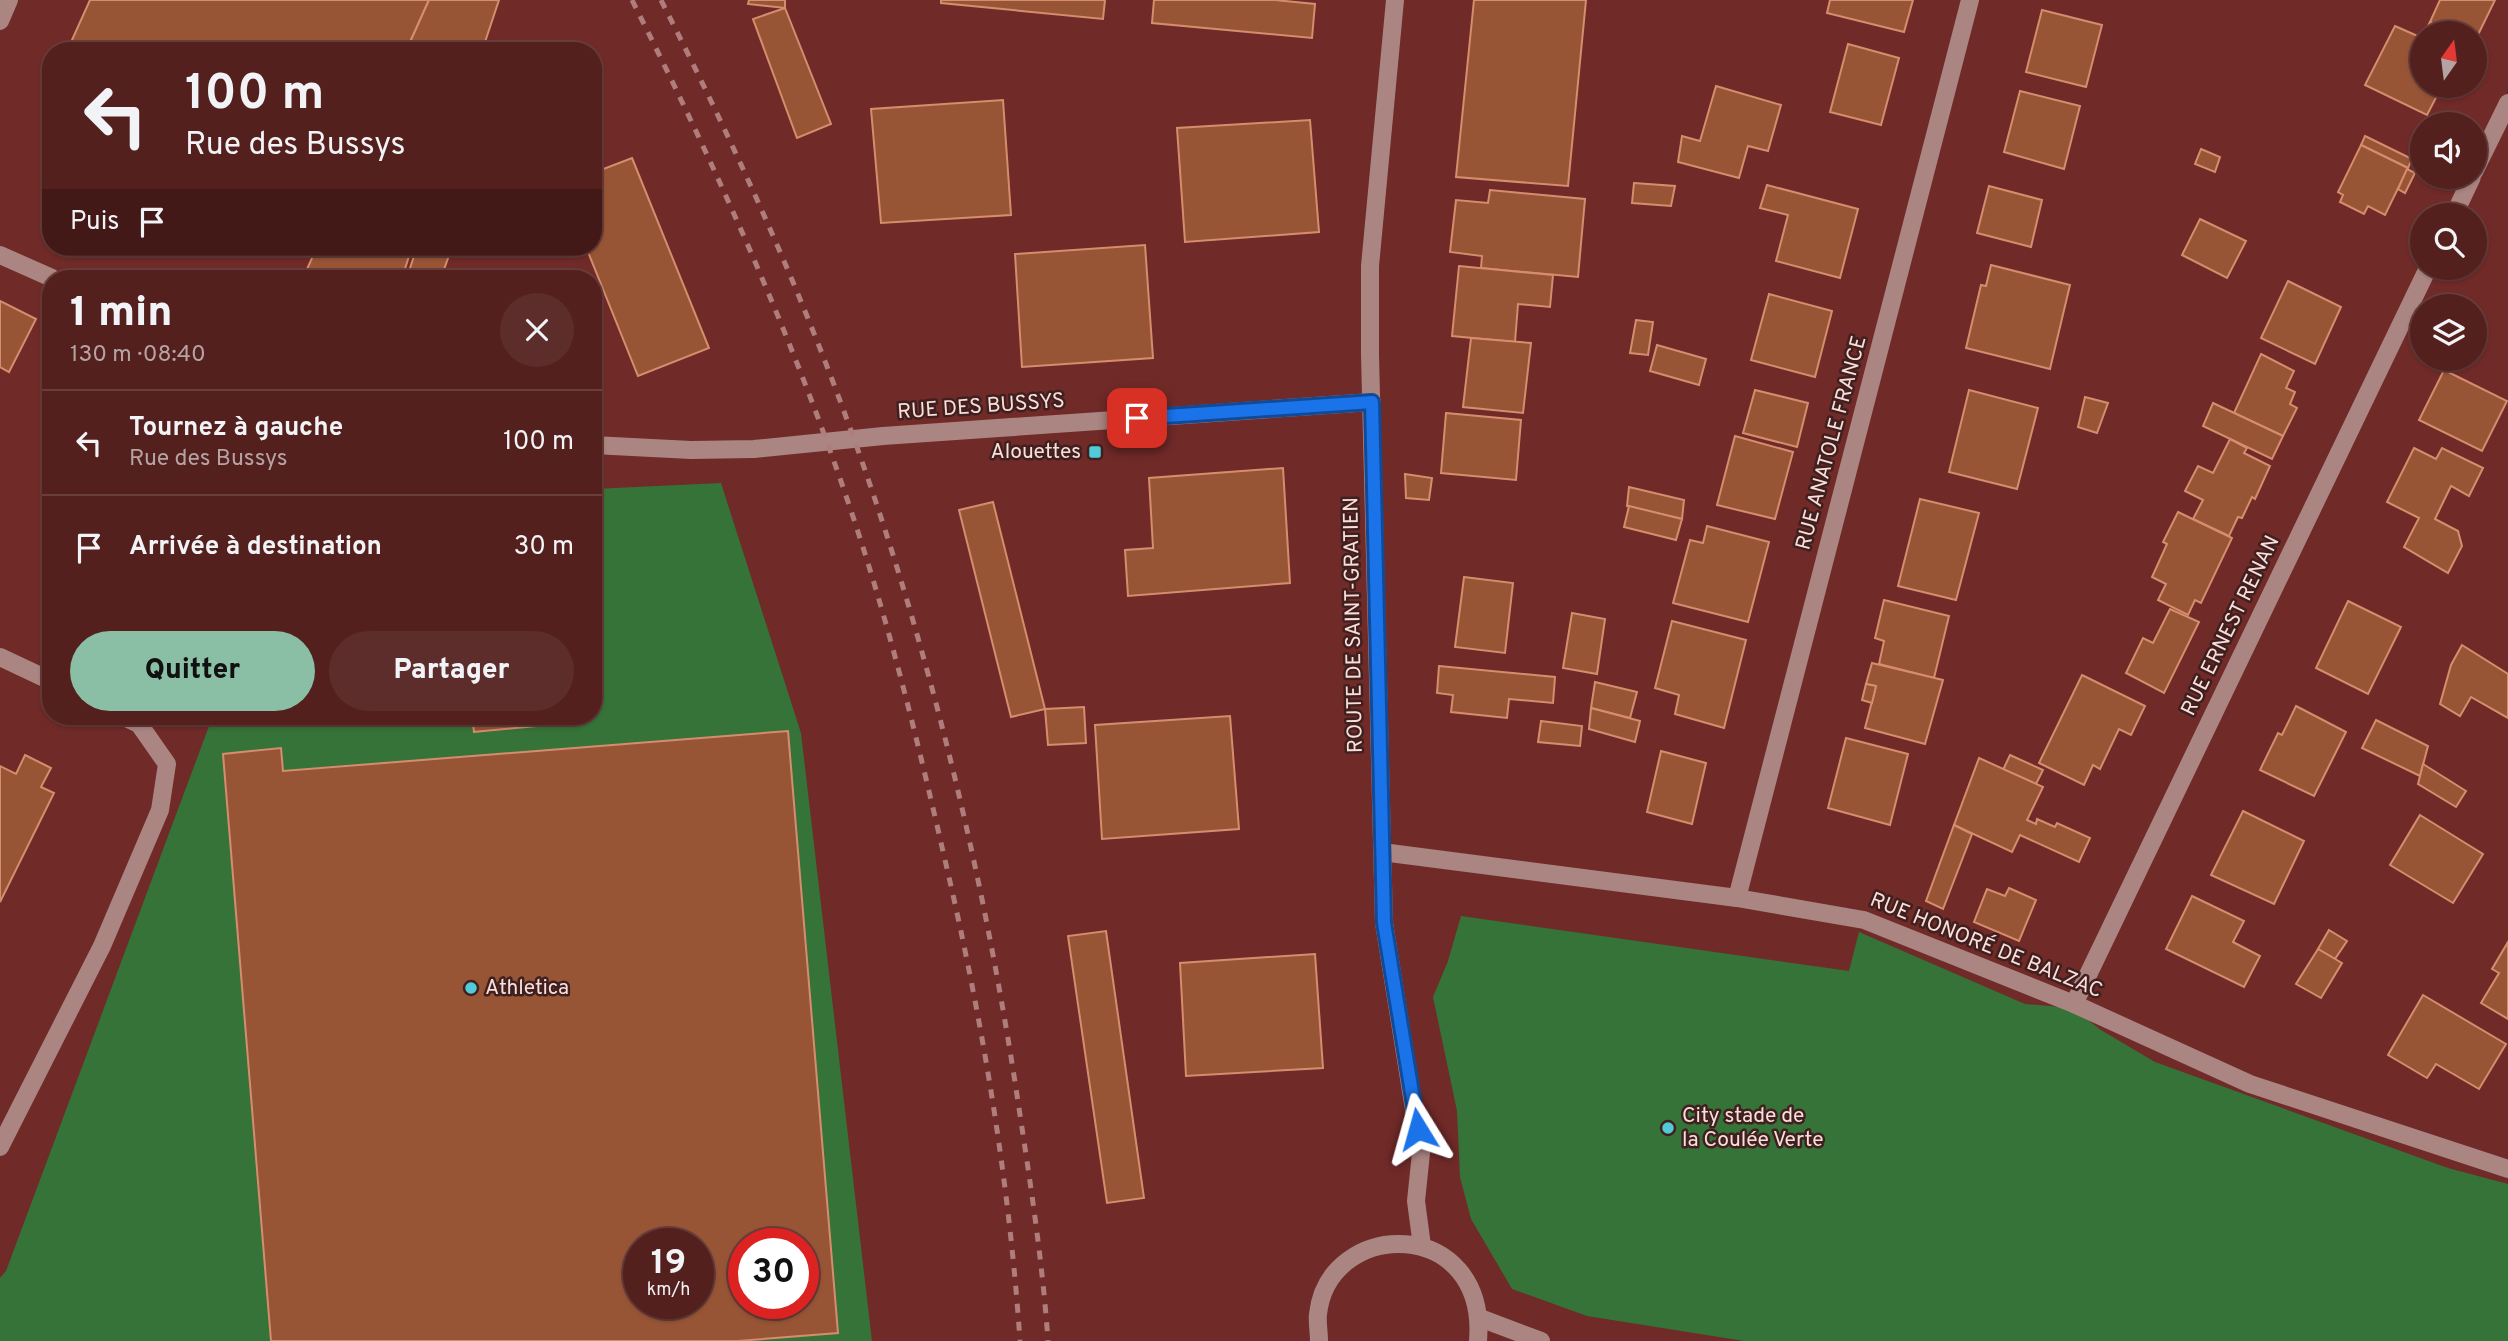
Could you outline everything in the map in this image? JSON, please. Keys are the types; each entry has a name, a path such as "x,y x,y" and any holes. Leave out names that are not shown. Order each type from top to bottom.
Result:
{"street":[{"path":"0,21 9,0"},
{"name":"ROUTE DE SAINT-GRATIEN","path":"1395,0 1370,266 1372,402 1384,923 1421,1153 1416,1201 1422,1246"},
{"name":"RUE ANATOLE FRANCE","path":"1737,898 1970,0"},
{"path":"2487,146 2508,103"},
{"path":"0,255 42,274"},
{"name":"RUE ERNEST RENAN","path":"2074,1004 2422,280"},
{"name":"RUE DES BUSSYS","path":"602,445 691,450 754,449 883,436 1372,402"},
{"path":"0,657 42,677"},
{"path":"0,1146 102,946 160,810 167,764 140,725"},
{"name":"RUE HONORÉ DE BALZAC","path":"1382,852 1737,898 1864,920 2074,1004 2250,1084 2508,1169"},
{"path":"1319,1341 1318,1313 1327,1286 1343,1264 1367,1249 1394,1243 1422,1246 1444,1256 1462,1273 1474,1294 1480,1318 1478,1341"},
{"path":"1480,1318 1541,1341"}],"green space":[{"name":"Athletica","path":"721,483 801,733 872,1341 0,1341 0,1278 6,1271 209,725 602,725 602,489"},
{"path":"1461,916 1849,971 1859,932 2025,1004 2072,1008 2101,1030 2155,1062 2448,1168 2508,1184 2508,1341 1744,1341 1587,1316 1512,1289 1471,1219 1460,1177 1457,1111 1433,997 1448,961"}],"building":[{"path":"90,0 429,0 410,42 71,42"},
{"path":"429,0 499,0 485,42 410,42"},
{"path":"749,0 785,0 785,8 748,4"},
{"path":"941,0 1105,0 1103,19 941,3"},
{"path":"1154,0 1275,0 1315,4 1312,38 1152,23"},
{"path":"1474,0 1586,0 1568,186 1456,177"},
{"path":"1830,0 1913,0 1904,32 1827,13"},
{"path":"2440,0 2495,0 2485,21 2430,21"},
{"path":"785,8 831,124 797,138 753,19"},
{"path":"2042,10 2102,25 2086,87 2026,72"},
{"path":"2395,26 2410,33 2410,98 2436,98 2429,112 2421,112 2365,85"},
{"path":"1848,44 1899,58 1881,125 1830,112"},
{"path":"1716,86 1781,105 1768,151 1748,146 1739,178 1678,162 1682,136 1700,141"},
{"path":"2020,91 2080,106 2064,169 2004,152"},
{"path":"1003,100 1011,215 881,223 871,109"},
{"path":"1310,120 1319,232 1185,242 1177,128"},
{"path":"2365,136 2410,158 2410,164 2408,168 2361,145"},
{"path":"2361,145 2408,168 2385,215 2368,206 2364,214 2340,202 2343,195 2338,192"},
{"path":"2201,149 2220,157 2215,172 2195,164"},
{"path":"632,158 709,348 638,376 602,287 602,270 595,270 590,256 602,256 602,170"},
{"path":"2407,169 2410,170 2410,183 2405,193 2398,189"},
{"path":"1634,183 1675,186 1671,206 1632,203"},
{"path":"1767,185 1858,209 1840,278 1776,261 1788,215 1760,208"},
{"path":"1989,186 2042,200 2031,247 1977,233"},
{"path":"1490,190 1585,199 1578,277 1481,268 1482,256 1450,252 1456,200 1488,203"},
{"path":"2200,219 2246,241 2227,278 2182,255"},
{"path":"1145,245 1153,358 1022,367 1015,254"},
{"path":"313,256 409,256 405,270 307,270"},
{"path":"414,256 449,256 444,270 409,270"},
{"path":"1991,265 2070,285 2050,369 1966,348 1981,285 1986,286"},
{"path":"1459,266 1553,275 1550,307 1518,304 1515,342 1452,336"},
{"path":"2288,281 2341,307 2315,364 2261,338"},
{"path":"1769,294 1832,311 1815,377 1751,360"},
{"path":"0,301 36,319 9,372 0,367"},
{"path":"1636,320 1653,322 1648,355 1630,353"},
{"path":"1471,338 1531,343 1523,413 1463,407"},
{"path":"1657,345 1706,359 1699,385 1650,371"},
{"path":"2261,354 2294,371 2286,388 2295,392 2290,404 2297,408 2283,436 2234,413"},
{"path":"2444,371 2507,401 2482,451 2419,420"},
{"path":"1755,390 1808,403 1797,447 1743,433"},
{"path":"1969,390 2038,408 2017,489 1949,472"},
{"path":"2085,397 2108,403 2097,433 2078,427"},
{"path":"2213,403 2283,436 2272,459 2203,426"},
{"path":"1446,413 1521,420 1516,480 1441,473"},
{"path":"1735,436 1793,452 1775,519 1717,505"},
{"path":"2230,439 2247,448 2244,453 2270,466 2255,499 2252,497 2229,536 2193,519 2203,500 2185,491 2198,466 2213,473"},
{"path":"2414,448 2436,459 2442,448 2483,468 2469,496 2451,486 2435,519 2458,531 2462,546 2448,573 2404,547 2419,518 2387,502"},
{"path":"1283,468 1290,583 1128,596 1125,550 1153,548 1149,478"},
{"path":"1405,474 1432,478 1429,500 1406,498"},
{"path":"1629,487 1684,500 1682,519 1627,506"},
{"path":"1920,499 1979,513 1956,600 1898,586"},
{"path":"993,502 1045,709 1011,717 959,510"},
{"path":"1629,506 1682,519 1676,540 1624,527"},
{"path":"2178,512 2232,538 2201,603 2195,600 2188,615 2158,600 2166,584 2152,577 2167,544 2163,542"},
{"path":"1707,526 1769,542 1748,622 1673,603 1690,540 1703,543"},
{"path":"1464,577 1513,583 1505,653 1455,647"},
{"path":"1884,600 1949,616 1934,678 1879,664 1884,641 1875,638"},
{"path":"2348,601 2401,627 2368,694 2316,668"},
{"path":"2170,609 2199,622 2164,693 2126,673 2143,638 2153,643"},
{"path":"1572,613 1605,619 1597,674 1563,668"},
{"path":"1672,621 1746,640 1724,728 1675,714 1679,695 1655,688"},
{"path":"2462,645 2508,674 2508,718 2471,697 2460,716 2440,704 2451,665"},
{"path":"1872,663 1943,680 1925,744 1865,728 1876,686 1866,684"},
{"path":"1439,666 1555,677 1553,703 1509,699 1507,718 1451,712 1453,695 1437,693"},
{"path":"2082,675 2145,706 2131,735 2119,729 2100,769 2093,765 2084,785 2039,763"},
{"path":"1595,682 1637,692 1630,718 1591,708"},
{"path":"1866,684 1876,686 1872,703 1862,700"},
{"path":"2296,706 2346,732 2314,796 2260,770 2278,733 2282,735"},
{"path":"1084,707 1086,743 1048,745 1045,709"},
{"path":"1591,708 1640,721 1635,742 1589,729"},
{"path":"1230,716 1239,829 1102,839 1095,725"},
{"path":"2376,720 2428,746 2420,776 2362,748"},
{"path":"1541,721 1582,726 1580,746 1538,742"},
{"path":"473,725 547,725 474,732"},
{"name":"Athletica","path":"788,731 838,1333 738,1341 271,1341 223,754 281,748 283,771"},
{"path":"1846,738 1908,754 1890,825 1828,808"},
{"path":"1661,751 1706,763 1692,824 1647,812"},
{"path":"25,755 51,768 41,787 54,793 0,902 0,766 16,774"},
{"path":"2010,755 2043,770 2036,784 2003,770"},
{"path":"1979,758 2043,787 2027,820 2036,824 2037,819 2055,827 2057,823 2090,838 2079,862 2020,835 2012,852 1954,825"},
{"path":"2423,764 2466,791 2456,807 2418,784"},
{"path":"2243,811 2304,841 2274,904 2211,875"},
{"path":"2420,815 2483,854 2453,903 2390,865"},
{"path":"1954,825 1972,834 1943,909 1926,901"},
{"path":"2009,888 2036,900 2019,941 1974,922 1987,889 2005,896"},
{"path":"2192,896 2244,921 2233,942 2260,956 2244,987 2166,949"},
{"path":"2329,930 2347,941 2335,959 2318,949"},
{"path":"1106,931 1144,1198 1107,1203 1068,936"},
{"path":"2508,942 2508,1019 2481,1003 2499,973 2492,969"},
{"path":"2318,949 2342,963 2321,998 2296,984"},
{"path":"1315,954 1323,1068 1186,1076 1180,963"},
{"path":"2423,995 2506,1044 2479,1089 2436,1064 2427,1078 2388,1055"}],"railway":[{"path":"632,0 700,139 764,282 821,427 882,609 928,788 971,979 1001,1159 1020,1341"},
{"path":"661,0 758,201 802,303 871,488 923,655 966,825 1001,996 1034,1211 1048,1341"}],"place":[{"name":"Alouettes","path":"1095,452"},
{"name":"Athletica","path":"471,988"},
{"name":"City stade de la Coulée Verte","path":"1668,1128"}],"route":[{"path":"1137,418 1372,402 1384,923 1418,1129"}]}
